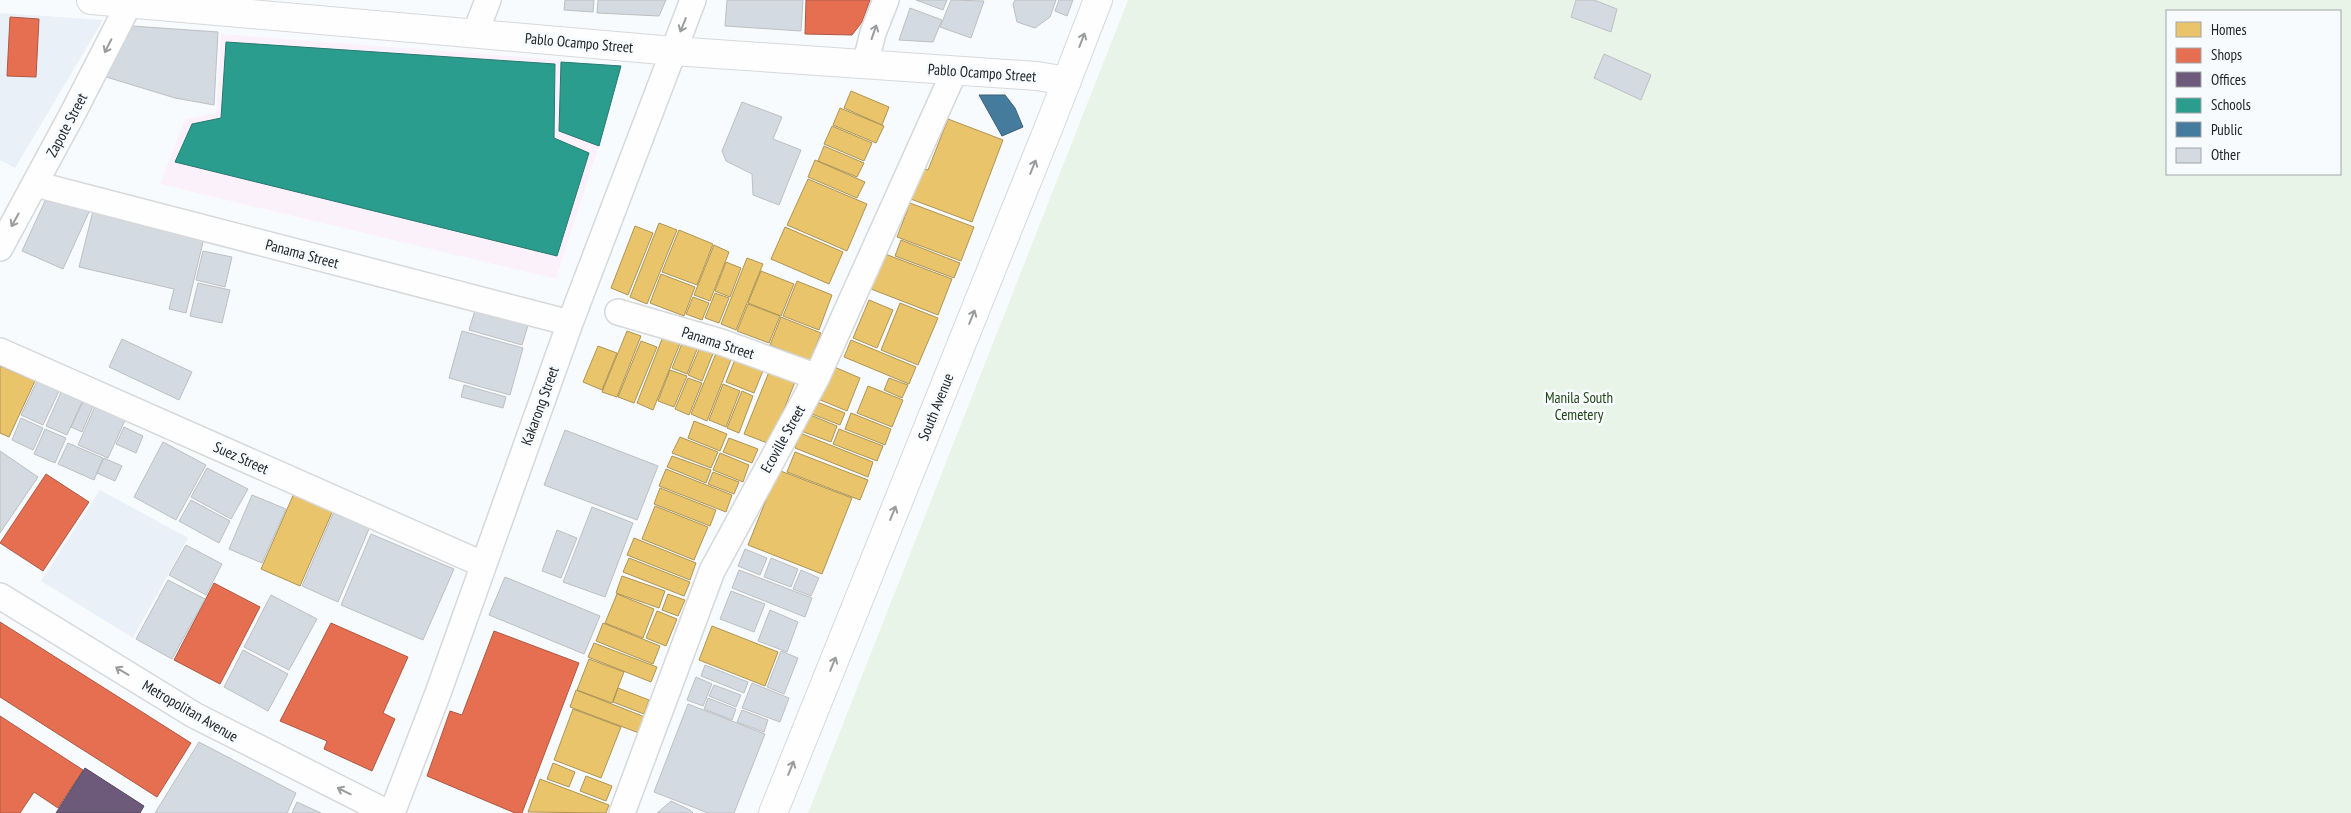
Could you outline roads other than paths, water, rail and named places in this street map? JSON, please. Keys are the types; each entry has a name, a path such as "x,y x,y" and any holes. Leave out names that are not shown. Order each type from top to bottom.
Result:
{"main road":[{"name":"Pablo Ocampo Street","path":"91,0 131,1 673,51 1037,76 1067,81"},
{"name":"South Avenue","path":"773,813 1098,0"}],"street":[{"path":"476,34 488,0"},
{"name":"Kakarong Street","path":"392,813 438,693 482,564 570,323 693,0"},
{"path":"865,64 886,0"},
{"name":"Zapote Street","path":"0,248 131,1"},
{"name":"Ecoville Street","path":"622,813 712,571 817,377 955,70"},
{"name":"Panama Street","path":"35,184 570,323"},
{"name":"Panama Street","path":"618,312 721,342 817,377"},
{"name":"Suez Street","path":"0,351 482,564"},
{"name":"Metropolitan Avenue","path":"0,596 194,715 388,813"}],"park label":[{"name":"Manila South Cemetery","path":"1579,406"}]}
